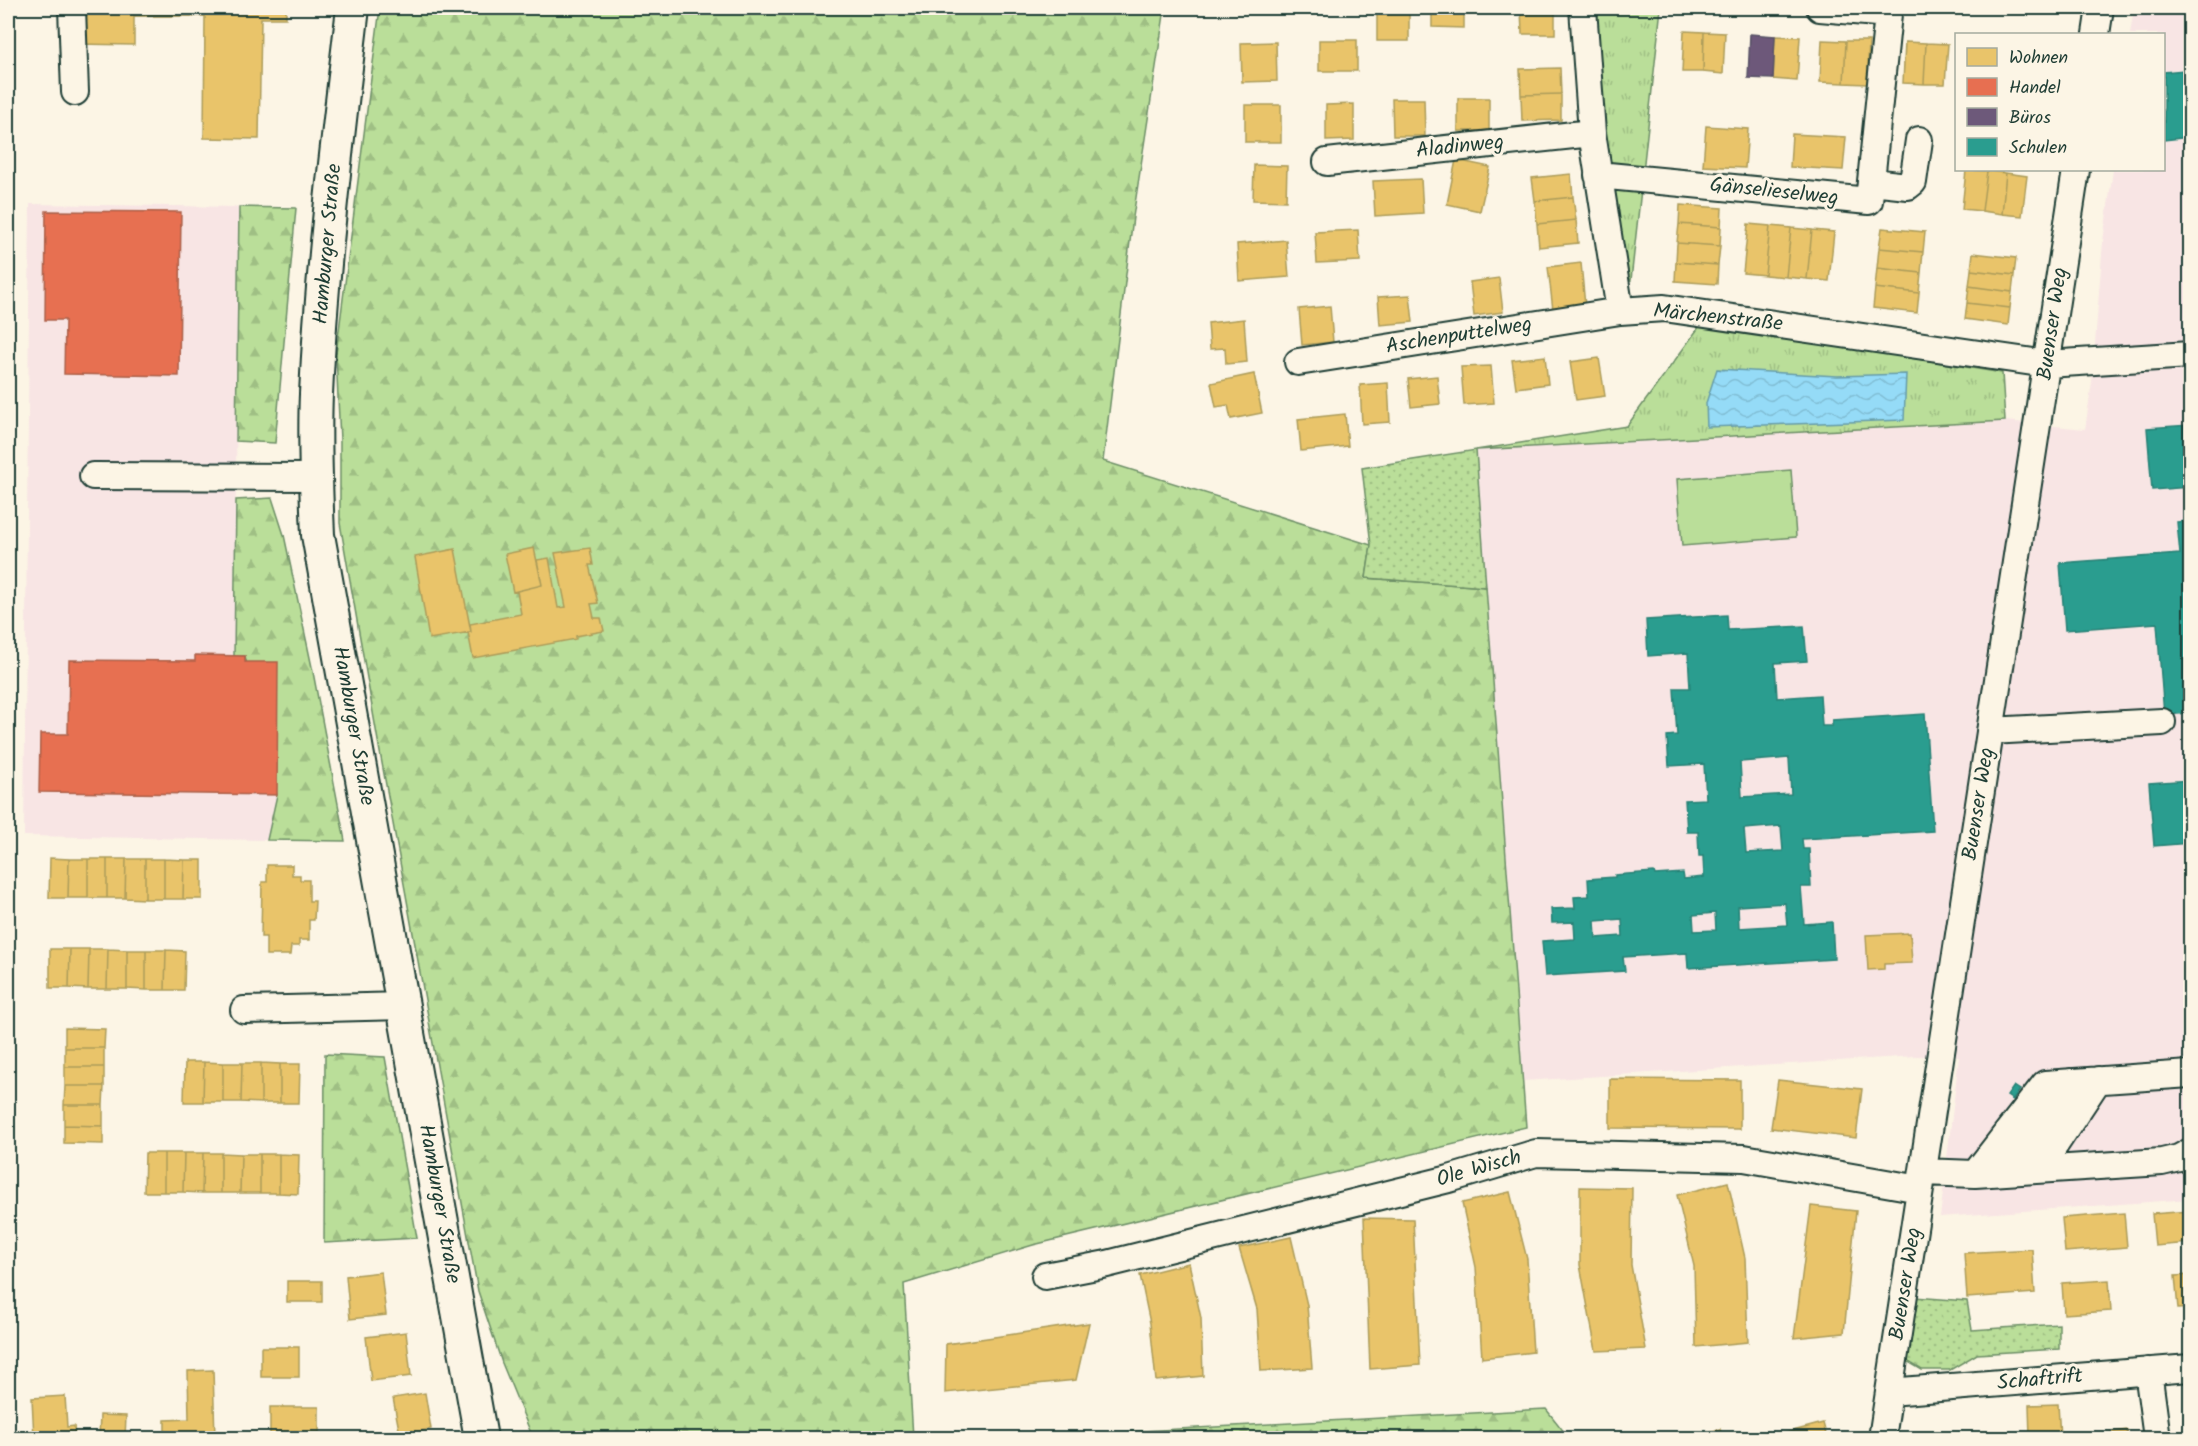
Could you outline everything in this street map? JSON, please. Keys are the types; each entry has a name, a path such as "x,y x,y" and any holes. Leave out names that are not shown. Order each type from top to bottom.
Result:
{"main road":[{"name":"Hamburger Straße","path":"353,8 330,207 316,393 315,477 318,535 481,1438"}],"street":[{"path":"72,8 75,92"},
{"path":"1583,8 1592,133 1620,311"},
{"name":"Gänselieselweg","path":"1598,175 1869,201 1888,14 1820,8"},
{"path":"2096,33 2100,8"},
{"name":"Aladinweg","path":"1327,162 1592,133"},
{"path":"1871,182 1908,186 1913,182 1919,140"},
{"name":"Buenser Weg","path":"1882,1438 2076,171"},
{"name":"Märchenstraße","path":"1620,311 1664,308 2047,364 2190,355"},
{"name":"Aschenputtelweg","path":"1298,362 1620,311"},
{"path":"93,476 315,477"},
{"path":"1990,731 2162,723"},
{"path":"244,1010 404,1006"},
{"path":"1975,1174 2045,1084 2190,1074"},
{"path":"2039,1169 2098,1080"},
{"path":"2006,1172 2070,1082"},
{"name":"Ole Wisch","path":"1045,1276 1107,1264 1449,1179 1536,1153 1744,1158 1922,1181 1975,1174 2162,1162 2179,1158 2190,1152"},
{"name":"Schaftrift","path":"1889,1392 2190,1368"},
{"path":"2148,1371 2157,1438"}],"shaded area":[{"path":"2134,8 2190,8 2190,1199 1940,1217 1959,1057 1915,1056 1523,1081 1476,450 2005,421 2085,429 2092,382 2103,241 2113,171 2165,171 2165,33 2130,33"},
{"path":"30,204 239,207 234,655 245,656 277,795 267,840 24,836"}],"green space":[{"path":"380,8 1165,8 1133,217 1103,461 1371,545 1366,578 1486,587 1526,1127 1033,1245 904,1284 913,1438 533,1438 502,1363 478,1291 340,523 340,440 336,354"},
{"path":"1583,8 1661,8 1631,280 1616,283"},
{"path":"239,207 296,208 275,443 236,441"},
{"path":"1702,323 2002,373 2005,421 1476,450 1627,426"},
{"path":"1476,450 1486,587 1366,578 1371,545 1362,468"},
{"path":"1791,470 1796,537 1682,546 1677,479"},
{"path":"272,498 284,535 345,841 267,840 277,795 245,656 234,656 236,500"},
{"path":"325,1054 385,1057 417,1238 324,1243"},
{"path":"1914,1297 1967,1301 1972,1330 2059,1324 2059,1349 1977,1354 1950,1370 1922,1370 1907,1361"},
{"path":"1546,1409 1565,1433 1484,1438 1014,1438"}],"water":[{"path":"1717,369 1837,376 1906,374 1904,420 1707,427 1706,403"}],"building: Wohnen":[{"path":"77,8 286,8 286,18 261,18 259,139 204,138 205,16 134,16 134,45 77,44"},
{"path":"1251,8 1289,8 1289,13 1251,13"},
{"path":"1377,8 1409,8 1409,41 1377,41"},
{"path":"1432,8 1464,8 1464,28 1432,27"},
{"path":"1521,8 1555,8 1555,34 1522,34"},
{"path":"1684,31 1704,32 1703,72 1682,72"},
{"path":"1704,32 1725,33 1723,74 1703,72"},
{"path":"1775,36 1800,37 1797,81 1773,79"},
{"path":"1319,40 1357,40 1357,71 1319,71"},
{"path":"1822,40 1846,41 1844,83 1820,82"},
{"path":"1846,41 1869,41 1867,84 1844,83"},
{"path":"1276,42 1277,81 1242,82 1241,43"},
{"path":"1905,42 1926,43 1924,84 1903,83"},
{"path":"1926,43 1948,44 1945,84 1924,84"},
{"path":"1560,68 1561,94 1521,95 1520,69"},
{"path":"1561,94 1561,120 1522,121 1521,95"},
{"path":"1458,98 1489,98 1489,131 1458,131"},
{"path":"1392,99 1424,99 1425,136 1393,136"},
{"path":"1354,104 1354,140 1326,141 1326,105"},
{"path":"1245,105 1281,105 1281,142 1245,142"},
{"path":"1706,126 1748,129 1745,168 1703,166"},
{"path":"1792,134 1846,137 1843,170 1790,167"},
{"path":"1456,160 1490,167 1480,211 1447,204"},
{"path":"1254,165 1287,166 1286,201 1253,200"},
{"path":"1966,171 1987,171 1982,211 1962,209"},
{"path":"1987,171 2006,173 2002,214 1982,211"},
{"path":"2006,173 2027,176 2022,216 2002,214"},
{"path":"1571,174 1573,197 1535,201 1532,178"},
{"path":"1421,179 1423,213 1375,216 1373,181"},
{"path":"1573,197 1576,220 1537,224 1535,201"},
{"path":"1680,205 1722,208 1721,227 1679,224"},
{"path":"1576,220 1578,243 1539,247 1537,224"},
{"path":"1679,224 1721,227 1720,246 1677,243"},
{"path":"1748,224 1770,226 1765,275 1743,273"},
{"path":"1770,226 1791,228 1786,277 1765,275"},
{"path":"1791,228 1812,230 1807,279 1786,277"},
{"path":"1882,228 1925,232 1923,252 1879,248"},
{"path":"1358,230 1360,261 1317,263 1315,232"},
{"path":"1812,230 1834,232 1829,281 1807,279"},
{"path":"1286,240 1289,277 1239,281 1237,244"},
{"path":"1677,243 1720,246 1718,265 1676,262"},
{"path":"1879,248 1923,252 1921,273 1877,268"},
{"path":"1973,253 2016,258 2014,275 1971,270"},
{"path":"1676,262 1718,265 1717,284 1675,281"},
{"path":"1581,263 1585,306 1553,310 1548,267"},
{"path":"1877,268 1921,273 1919,293 1875,288"},
{"path":"1971,270 2014,275 2012,292 1969,286"},
{"path":"1499,278 1503,312 1474,316 1470,282"},
{"path":"1969,286 2012,292 2010,308 1967,303"},
{"path":"1875,288 1919,293 1917,313 1873,308"},
{"path":"1410,295 1413,322 1380,325 1378,297"},
{"path":"1967,303 2010,308 2008,325 1965,319"},
{"path":"1330,306 1333,342 1302,345 1299,309"},
{"path":"1244,319 1247,362 1226,364 1225,348 1210,349 1208,323"},
{"path":"1545,356 1548,384 1516,388 1512,360"},
{"path":"1599,358 1605,396 1576,400 1570,362"},
{"path":"1491,366 1494,403 1464,405 1461,367"},
{"path":"1254,374 1262,413 1231,419 1228,405 1216,407 1211,383"},
{"path":"1437,376 1440,404 1411,407 1408,379"},
{"path":"1388,383 1390,422 1362,424 1360,385"},
{"path":"1345,414 1348,446 1301,451 1298,419"},
{"path":"534,548 542,585 513,592 505,554"},
{"path":"590,548 593,565 589,565 598,603 591,604 594,618 601,618 604,631 576,636 576,639 473,658 468,632 471,632 470,624 521,614 517,591 542,585 537,560 549,558 558,608 566,607 555,553"},
{"path":"455,549 471,632 429,639 415,557"},
{"path":"50,858 69,859 68,898 49,898"},
{"path":"69,859 88,859 88,898 68,898"},
{"path":"88,859 107,859 107,898 88,898"},
{"path":"107,859 126,859 125,898 107,898"},
{"path":"126,859 145,859 145,899 125,898"},
{"path":"145,859 164,859 164,899 145,899"},
{"path":"164,859 184,860 183,899 164,899"},
{"path":"184,860 202,860 202,899 183,899"},
{"path":"267,865 292,865 292,875 300,875 300,880 309,880 309,901 315,901 314,920 309,920 309,940 299,940 299,946 291,946 290,955 266,955 266,937 261,937 262,882 267,882"},
{"path":"1910,933 1912,963 1884,964 1884,969 1868,970 1866,935"},
{"path":"50,949 70,949 69,988 50,988"},
{"path":"70,949 89,949 88,989 69,988"},
{"path":"89,949 108,949 107,989 88,989"},
{"path":"108,949 127,950 127,989 107,989"},
{"path":"127,950 146,950 146,990 127,989"},
{"path":"146,950 166,950 165,990 146,990"},
{"path":"166,950 185,951 184,990 165,990"},
{"path":"65,1028 105,1029 104,1048 65,1048"},
{"path":"65,1048 104,1048 104,1067 65,1067"},
{"path":"185,1062 204,1062 203,1102 184,1102"},
{"path":"204,1062 223,1063 223,1102 203,1102"},
{"path":"223,1063 242,1063 241,1102 223,1102"},
{"path":"242,1063 261,1063 261,1103 241,1102"},
{"path":"261,1063 280,1064 280,1103 261,1103"},
{"path":"280,1064 300,1064 299,1103 280,1103"},
{"path":"65,1067 104,1067 104,1086 65,1086"},
{"path":"1610,1079 1740,1080 1740,1129 1610,1128"},
{"path":"1778,1080 1862,1089 1856,1138 1771,1128"},
{"path":"65,1086 104,1086 103,1105 64,1105"},
{"path":"64,1105 103,1105 103,1126 64,1125"},
{"path":"64,1125 103,1126 103,1144 64,1143"},
{"path":"145,1153 164,1153 164,1192 144,1192"},
{"path":"164,1153 184,1153 183,1192 164,1192"},
{"path":"184,1153 203,1153 202,1193 183,1192"},
{"path":"203,1153 221,1153 221,1193 202,1193"},
{"path":"221,1153 241,1154 240,1193 221,1193"},
{"path":"241,1154 260,1154 260,1193 240,1193"},
{"path":"260,1154 279,1154 279,1193 260,1193"},
{"path":"279,1154 299,1155 298,1194 279,1193"},
{"path":"1728,1182 1745,1258 1748,1342 1696,1347 1694,1266 1677,1195"},
{"path":"1580,1187 1632,1188 1631,1265 1646,1349 1596,1351 1580,1265"},
{"path":"1510,1192 1527,1259 1533,1352 1482,1358 1476,1267 1462,1203"},
{"path":"1811,1206 1856,1211 1844,1333 1794,1338"},
{"path":"2190,1211 2190,1243 2155,1246 2152,1214"},
{"path":"2124,1213 2127,1247 2065,1252 2062,1218"},
{"path":"1364,1218 1413,1219 1420,1365 1370,1369"},
{"path":"1291,1237 1307,1305 1312,1368 1261,1371 1257,1309 1239,1248"},
{"path":"2032,1249 2035,1293 1967,1298 1964,1253"},
{"path":"1189,1263 1201,1318 1203,1376 1156,1381 1150,1323 1140,1275"},
{"path":"381,1272 386,1315 350,1319 346,1276"},
{"path":"2190,1275 2190,1308 2178,1309 2175,1276"},
{"path":"2109,1280 2111,1311 2064,1314 2062,1283"},
{"path":"287,1281 322,1281 322,1302 287,1302"},
{"path":"1089,1323 1076,1380 945,1393 946,1344"},
{"path":"406,1332 411,1376 371,1381 366,1337"},
{"path":"261,1347 299,1347 299,1377 261,1377"},
{"path":"213,1370 215,1438 165,1438 165,1420 189,1419 188,1371"},
{"path":"425,1393 431,1429 400,1435 393,1398"},
{"path":"65,1396 67,1427 74,1426 75,1438 34,1438 32,1398"},
{"path":"2058,1404 2060,1438 2030,1438 2029,1405"},
{"path":"270,1407 319,1407 319,1433 301,1433 301,1438 270,1438"},
{"path":"100,1415 126,1416 125,1438 99,1438"},
{"path":"1823,1423 1827,1438 1774,1438 1774,1436"},
{"path":"1720,1429 1723,1438 1689,1438"},
{"path":"2127,1430 2128,1438 2083,1438 2082,1436"},
{"path":"1919,1434 1947,1438 1918,1438"}],"building: Handel":[{"path":"46,211 181,212 179,376 64,374 65,320 45,320"},
{"path":"195,655 245,656 245,662 278,662 277,795 39,792 40,734 68,734 69,660 195,661"}],"building: Büros":[{"path":"1750,34 1775,36 1773,79 1748,78"}],"building: Schulen":[{"path":"2184,70 2190,137 2165,140 2165,72"},
{"path":"2190,425 2190,487 2152,490 2147,428"},
{"path":"2190,521 2190,713 2164,715 2157,623 2065,630 2060,563 2180,554 2177,522"},
{"path":"1727,615 1728,630 1804,626 1807,661 1775,663 1777,698 1820,695 1822,726 1832,726 1832,720 1925,714 1933,831 1802,839 1803,849 1809,849 1811,887 1801,887 1804,924 1832,922 1834,959 1688,968 1687,953 1623,957 1625,971 1545,976 1542,941 1575,939 1574,922 1552,923 1551,909 1575,908 1574,897 1589,896 1588,879 1654,872 1655,875 1683,873 1684,879 1704,877 1703,856 1699,856 1698,832 1687,832 1685,800 1706,799 1704,764 1669,766 1667,736 1677,735 1674,688 1690,688 1688,653 1648,656 1646,620","holes":["1789,758 1791,794 1742,797 1740,762","1781,826 1783,851 1746,853 1744,829","1785,903 1787,925 1739,928 1738,906","1715,913 1716,930 1694,931 1693,915","1622,919 1623,936 1596,938 1595,921"]},
{"path":"2190,780 2190,843 2154,846 2149,783"},
{"path":"2014,1086 2020,1090 2013,1100 2007,1096"}]}
